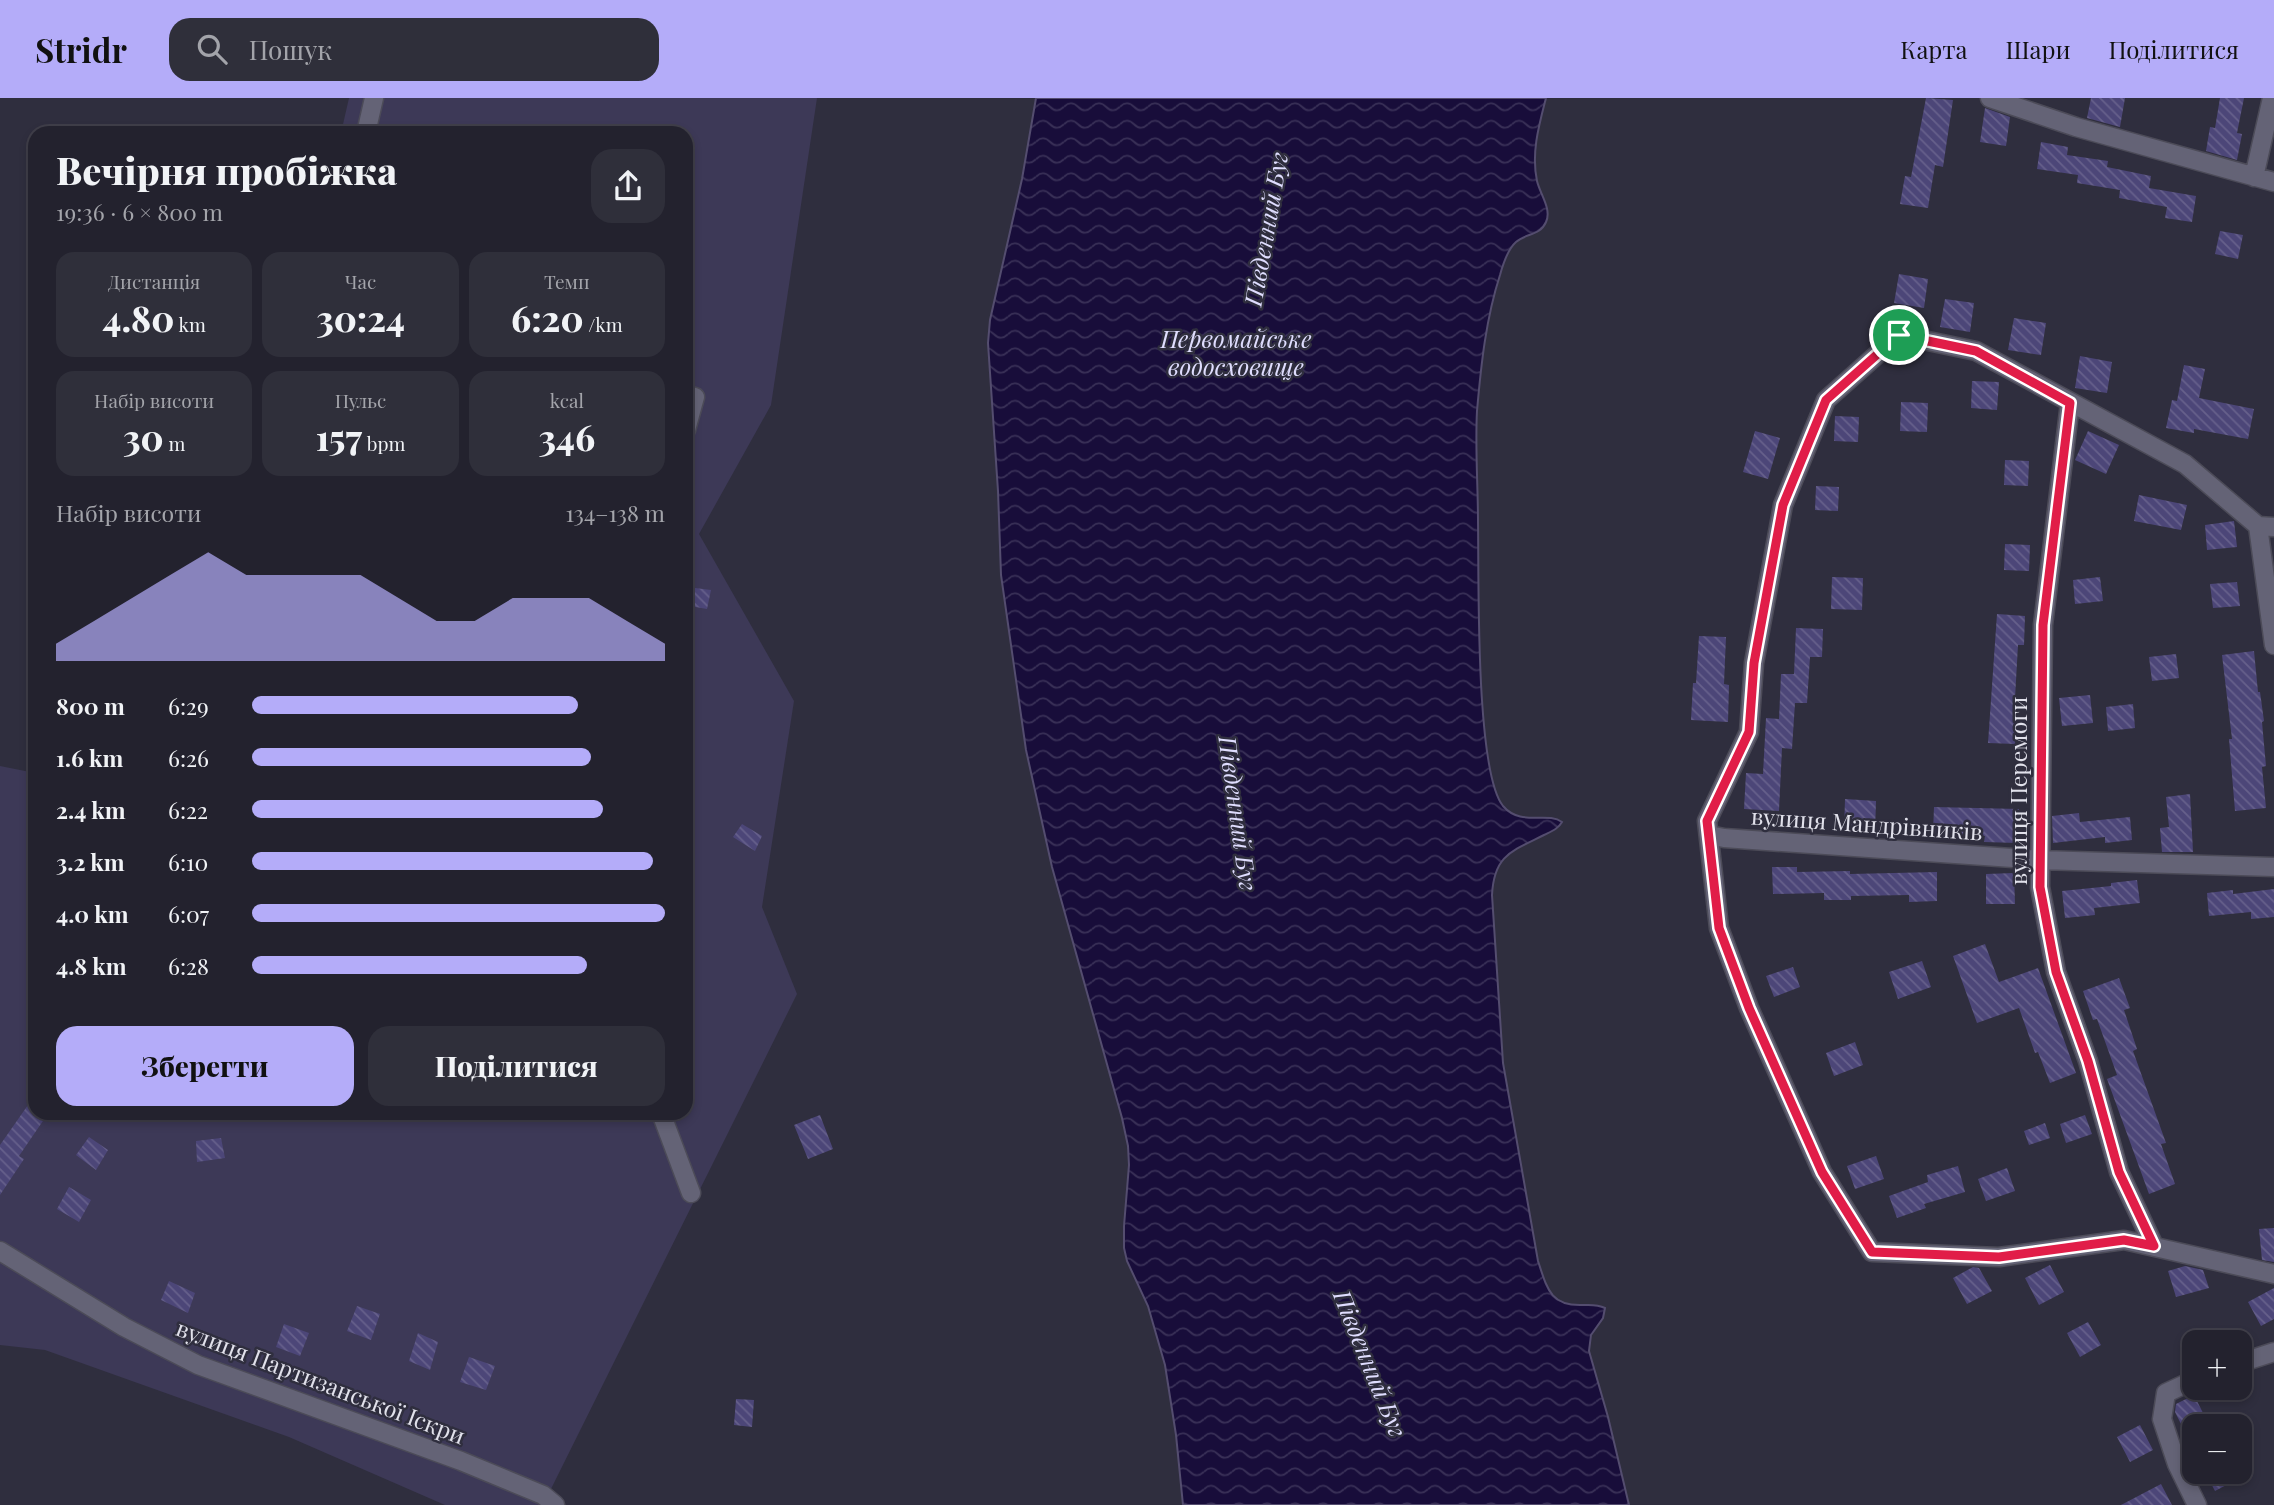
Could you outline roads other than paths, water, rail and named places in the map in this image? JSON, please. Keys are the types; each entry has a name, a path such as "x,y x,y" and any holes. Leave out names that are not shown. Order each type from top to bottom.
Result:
{"street":[{"path":"368,126 374,98"},
{"path":"1990,98 2076,127 2274,182"},
{"path":"2253,177 2272,98"},
{"path":"2274,645 2266,526 2185,464 1976,351 1899,335 1826,400 1783,505 1754,663 1749,732 1707,821 1719,928 1749,1008 1822,1172 1872,1252 1999,1257 2124,1240 2274,1275"},
{"name":"вулиця Перемоги","path":"2070,403 2043,625 2040,887 2056,972 2088,1061 2119,1172 2154,1246"},
{"name":"вулиця Мандрівників","path":"1709,835 2040,860 2274,867"},
{"path":"664,1120 691,1192"},
{"name":"вулиця Партизанської Іскри","path":"0,1251 124,1327 198,1365 461,1461 543,1495 555,1505"},
{"path":"2252,1359 2274,1352"},
{"path":"2182,1386 2166,1393 2162,1419 2177,1464 2197,1505"}],"water":[{"name":"Первомайське водосховище","path":"1036,98 1546,98 1537,139 1535,171 1547,207 1546,222 1537,232 1516,242 1506,257 1491,308 1482,359 1476,425 1479,626 1483,715 1494,786 1503,806 1510,812 1518,816 1549,818 1562,822 1554,830 1507,856 1496,871 1492,895 1503,1063 1538,1261 1547,1287 1556,1299 1571,1305 1605,1308 1603,1318 1591,1335 1589,1351 1629,1505 1183,1505 1165,1365 1148,1306 1127,1261 1124,1248 1128,1146 1052,867 1026,750 1001,575 988,343 990,320 1022,179"}],"water label":[{"name":"Південний Буг","path":"1265,229"},
{"name":"Південний Буг","path":"1239,813"},
{"name":"Південний Буг","path":"1371,1363"}]}
